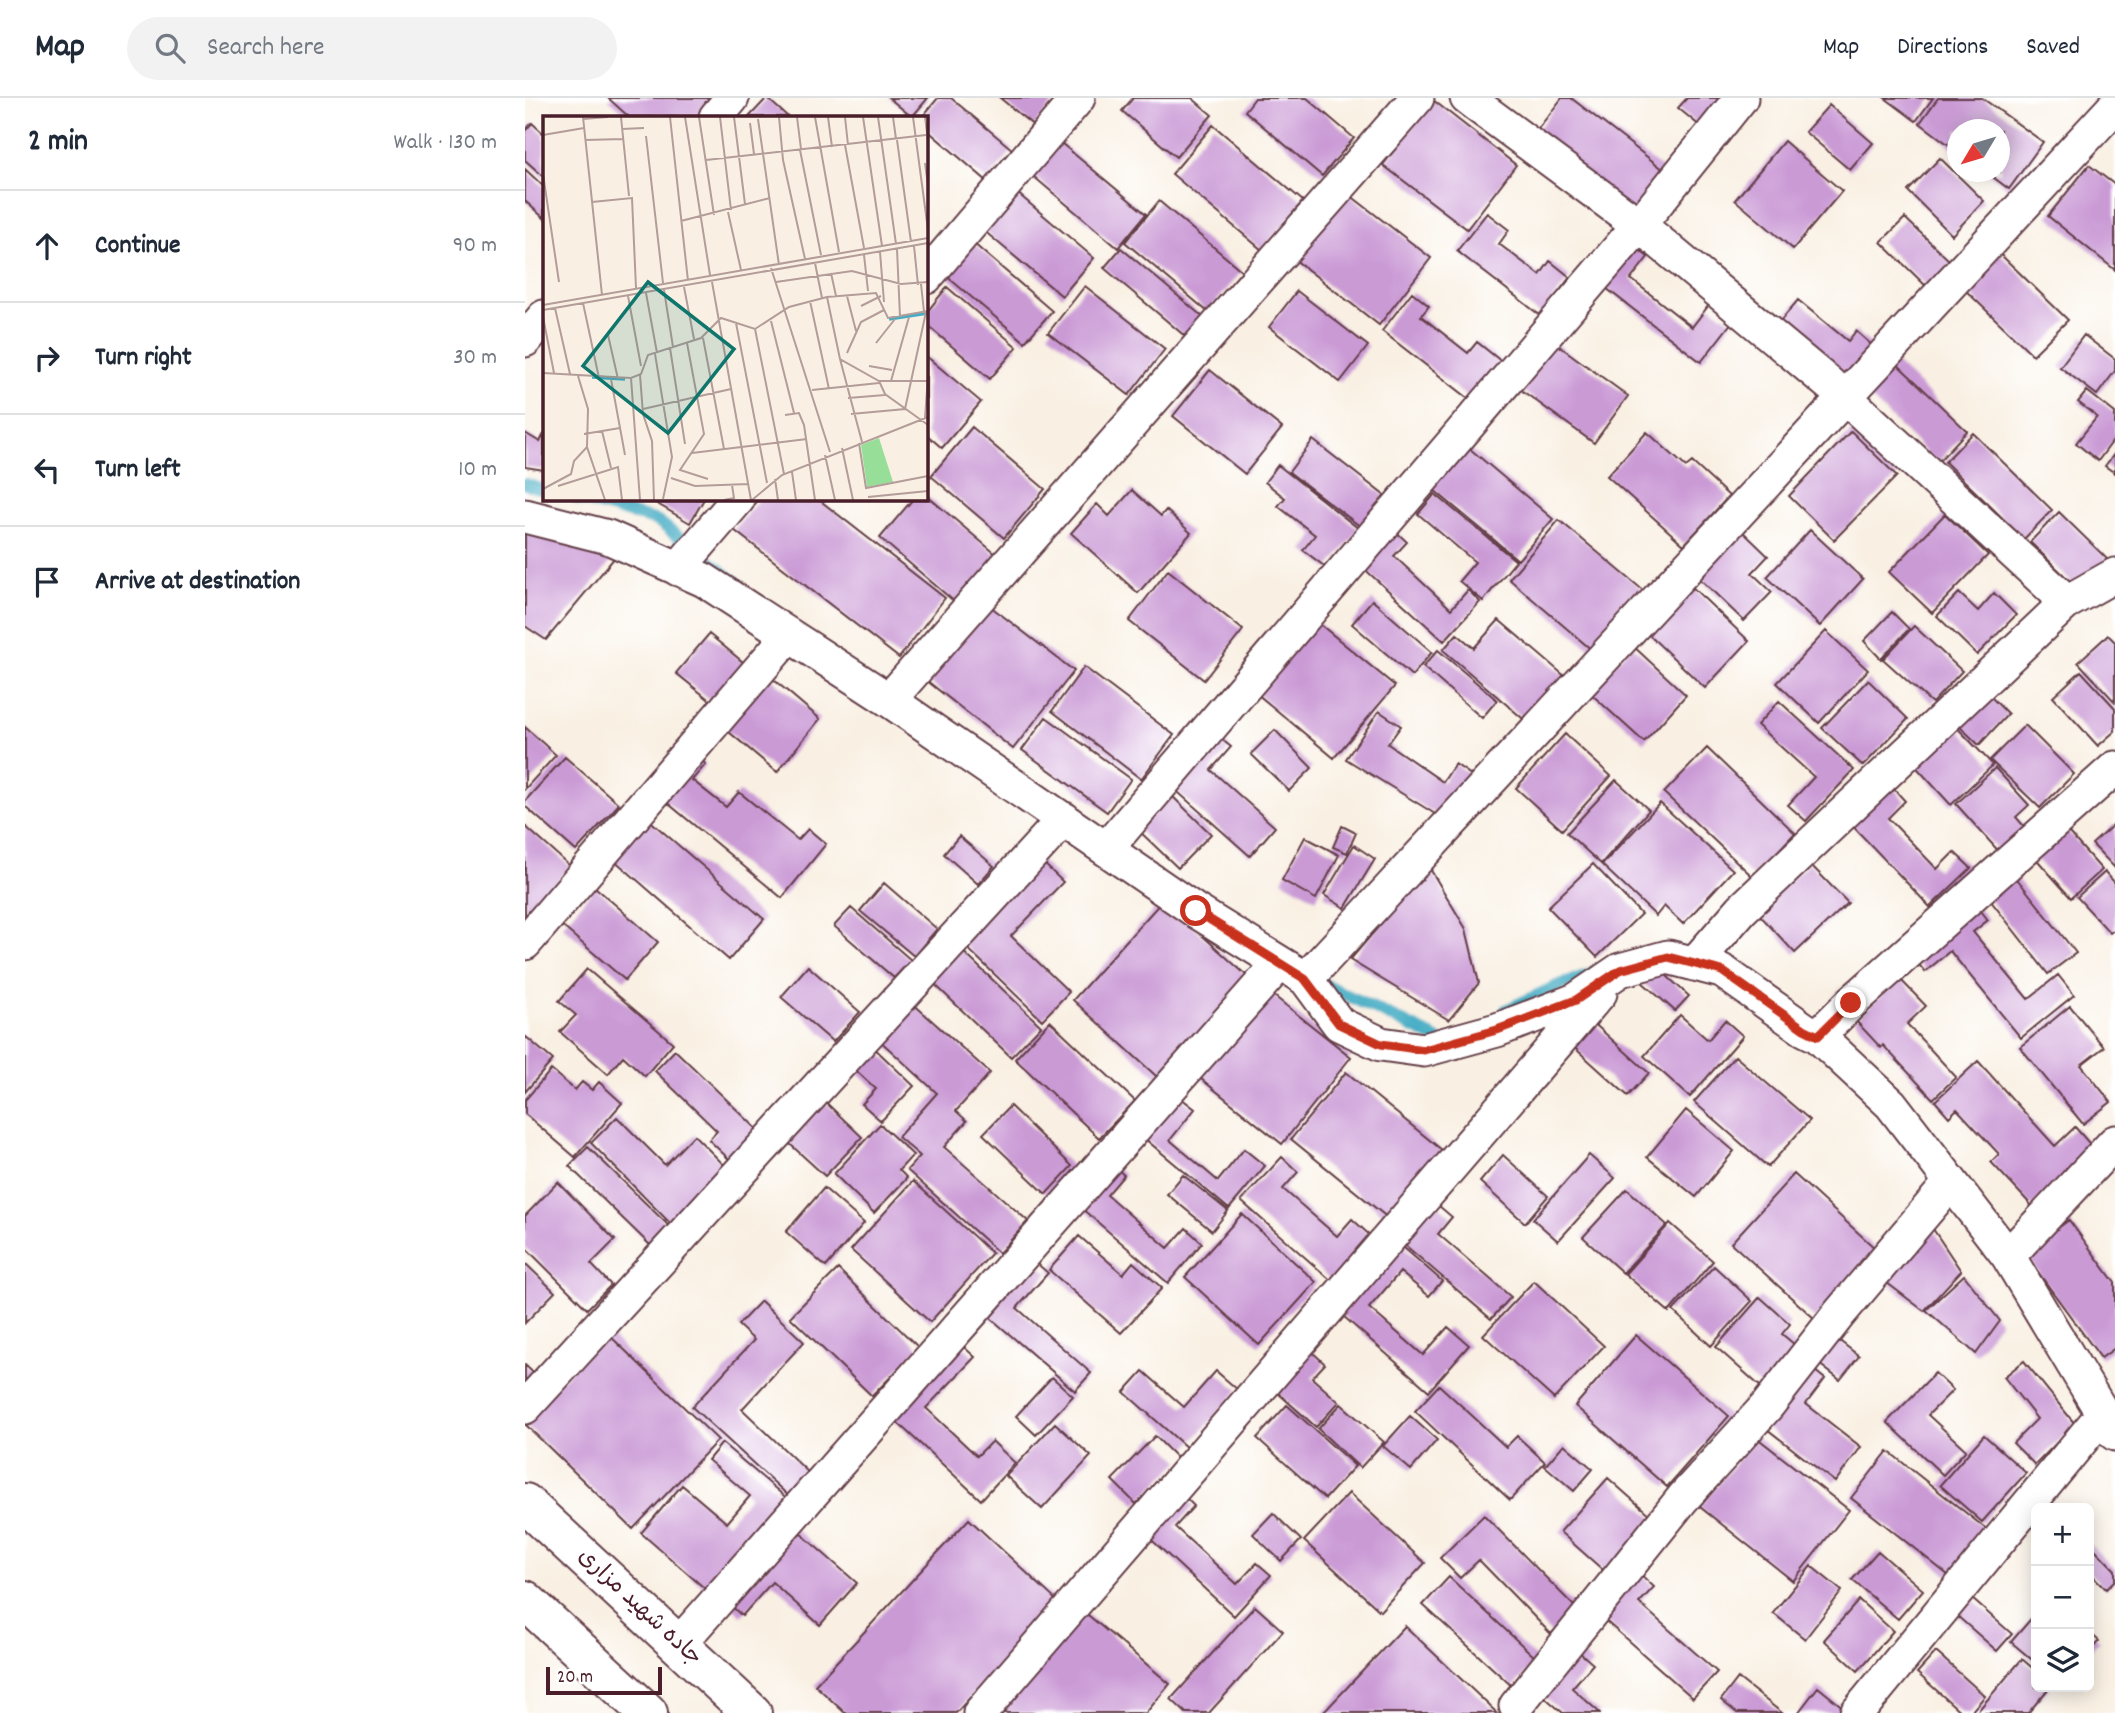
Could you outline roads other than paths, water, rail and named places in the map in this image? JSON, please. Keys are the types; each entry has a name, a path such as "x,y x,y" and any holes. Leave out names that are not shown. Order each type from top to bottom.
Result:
{"main road":[{"name":"جاده شهید مزاری","path":"525,1503 752,1713"},
{"path":"525,1600 648,1713"}],"street":[{"path":"717,116 732,98"},
{"path":"927,276 1078,98"},
{"path":"889,700 1417,98"},
{"path":"1467,98 1639,225 1845,397 2067,602"},
{"path":"1106,849 1639,225 1741,98"},
{"path":"678,1644 1292,972 1845,397 2115,106"},
{"path":"525,340 543,318"},
{"path":"678,569 737,500"},
{"path":"525,516 608,537 704,580 889,700 1106,849 1292,972 1339,1024 1381,1044 1424,1050 1497,1030 1576,1000 1620,970 1668,957 1722,971 1818,1036 1891,1104 2008,1256 2109,1424 1857,1713"},
{"path":"1694,964 1742,909 2067,602 2115,576"},
{"path":"525,943 789,635"},
{"path":"1818,1036 1851,1003 2115,768"},
{"path":"525,1407 1063,819"},
{"path":"981,1713 1620,970"},
{"path":"2008,1256 2115,1142"},
{"path":"1516,1706 1683,1498 1767,1406 1839,1314 1951,1182"}],"waterway":[{"path":"525,484 543,490"},
{"path":"581,500 658,521 738,584"},
{"path":"1506,1010 1592,973"},
{"path":"1322,983 1437,1039"}]}
